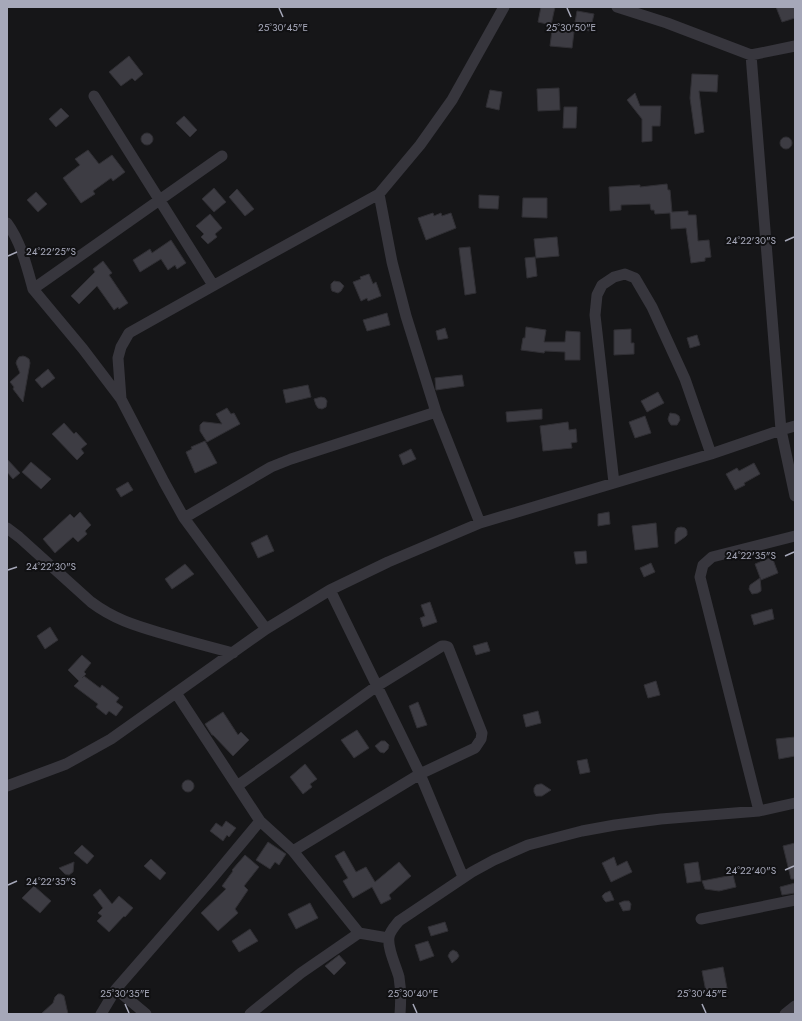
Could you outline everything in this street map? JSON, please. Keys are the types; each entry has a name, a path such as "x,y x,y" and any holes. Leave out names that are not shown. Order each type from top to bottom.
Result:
{"street":[{"path":"122,398 118,358 121,346 129,333 379,194 420,146 452,100 504,7"},
{"path":"617,7 668,23 751,55 795,46"},
{"path":"751,55 781,430 795,496"},
{"path":"94,96 213,286"},
{"path":"34,289 222,156"},
{"path":"379,194 392,262 404,308 436,412 480,523"},
{"path":"7,223 14,232 26,262 34,289 122,398 164,482 184,518 266,629"},
{"path":"614,483 595,315 597,295 602,285 614,277 625,274 635,278 652,307 685,379 711,454"},
{"path":"184,518 271,466 436,412"},
{"path":"7,786 66,764 111,739 266,629 330,590 388,562 480,523 711,454 795,426"},
{"path":"7,528 102,610 127,623 233,653"},
{"path":"759,811 700,577 703,565 712,557 795,536"},
{"path":"330,590 420,774 463,877"},
{"path":"237,786 377,686 442,646 448,647 482,734 481,740 475,748 420,774 293,851"},
{"path":"176,693 260,821 293,851 358,933 388,938"},
{"path":"400,1014 402,999 398,976 390,951 388,938 392,929 399,921 463,877 494,860 528,845 582,831 661,819 759,811 795,803"},
{"path":"101,1014 116,989 260,821"},
{"path":"701,919 795,900"},
{"path":"250,1014 301,973 358,933"},
{"path":"116,989 146,1014"},
{"path":"784,1014 795,1006"}],"building":[{"path":"541,7 555,7 551,25 538,22"},
{"path":"776,7 795,7 795,18 782,22"},
{"path":"577,11 594,14 590,31 574,28"},
{"path":"552,30 574,32 572,48 550,46"},
{"path":"129,56 143,74 135,81 132,78 121,86 109,72"},
{"path":"692,74 718,75 717,92 699,91 704,132 695,134 690,98"},
{"path":"559,88 560,110 538,111 537,89"},
{"path":"490,90 502,92 499,110 486,107"},
{"path":"635,93 640,106 661,106 660,126 652,126 652,141 642,142 642,119 627,100"},
{"path":"564,107 577,107 576,128 563,128"},
{"path":"61,108 69,116 56,127 49,119"},
{"path":"184,116 197,130 190,137 176,123"},
{"path":"147,133 151,135 153,139 151,143 147,145 143,143 141,139 143,135"},
{"path":"784,137 788,137 792,143 788,149 784,149 780,145 780,141"},
{"path":"88,150 99,164 112,155 125,172 113,181 111,178 93,191 95,194 81,203 63,178 80,165 75,159"},
{"path":"667,184 668,190 670,190 672,212 688,211 688,215 696,215 698,241 709,240 711,257 705,258 705,261 691,263 686,228 671,229 670,213 655,214 654,210 651,210 650,204 621,205 621,210 610,211 609,187 640,185 640,187"},
{"path":"214,188 226,202 214,212 202,199"},
{"path":"237,189 254,209 245,216 229,197"},
{"path":"36,192 47,204 38,212 27,200"},
{"path":"479,195 499,196 498,209 479,208"},
{"path":"523,198 547,198 547,218 522,217"},
{"path":"433,213 434,216 441,213 442,216 451,213 456,228 426,240 418,218"},
{"path":"210,214 222,228 215,234 217,237 208,244 201,237 204,234 196,226"},
{"path":"557,237 559,256 536,258 534,239"},
{"path":"171,240 186,263 177,269 175,265 168,270 161,259 140,272 133,260 150,249 152,253"},
{"path":"470,247 476,293 465,295 459,248"},
{"path":"535,257 537,276 527,278 525,258"},
{"path":"103,261 112,273 109,275 128,303 119,309 118,307 114,310 97,286 79,304 71,296 95,272 93,269"},
{"path":"369,274 373,284 376,282 381,296 368,301 367,298 361,301 353,282 361,279 360,277"},
{"path":"334,281 340,282 344,286 338,293 332,291 331,288 331,284"},
{"path":"387,313 390,325 367,331 363,320"},
{"path":"526,327 546,330 544,342 565,342 566,331 580,332 580,360 565,360 565,352 545,351 544,353 521,350 523,338 525,338"},
{"path":"445,328 448,338 438,340 436,331"},
{"path":"631,329 631,343 634,343 634,354 614,355 614,330"},
{"path":"697,335 700,345 690,348 687,338"},
{"path":"23,356 29,359 30,363 23,402 13,389 14,387 10,382 20,373 16,363 19,357"},
{"path":"48,369 55,378 42,388 35,380"},
{"path":"462,375 464,386 436,390 435,378"},
{"path":"308,385 311,397 286,403 283,390"},
{"path":"658,392 664,403 647,412 641,401"},
{"path":"321,397 325,398 327,401 326,407 322,409 318,408 314,399"},
{"path":"227,408 231,414 234,413 240,424 207,442 200,431 200,425 203,422 222,424 216,414"},
{"path":"542,409 542,419 507,422 506,412"},
{"path":"670,413 679,416 680,420 677,425 671,425 669,422 668,419"},
{"path":"645,416 651,433 635,438 629,422"},
{"path":"568,422 569,430 576,429 577,442 571,443 572,448 543,451 540,426"},
{"path":"64,423 74,434 76,432 87,444 81,449 84,453 77,460 52,434"},
{"path":"205,441 217,463 195,473 186,452 192,449 191,447"},
{"path":"411,449 416,459 403,465 399,455"},
{"path":"7,459 20,473 13,479 7,472"},
{"path":"31,462 51,479 41,489 22,472"},
{"path":"754,463 760,474 735,490 726,474 737,468 739,471"},
{"path":"128,482 133,490 121,497 116,489"},
{"path":"80,512 91,525 85,531 87,534 78,542 73,537 55,553 43,539 70,514 74,518"},
{"path":"609,512 610,524 598,526 598,514"},
{"path":"656,523 658,547 635,550 632,526"},
{"path":"681,527 686,529 687,535 675,544 675,532 677,528"},
{"path":"267,535 274,551 258,558 251,543"},
{"path":"586,551 587,563 576,564 574,552"},
{"path":"772,557 778,573 761,580 755,564"},
{"path":"651,563 655,572 644,577 640,568"},
{"path":"185,564 194,574 172,589 165,579"},
{"path":"760,578 761,591 752,594 749,589 750,585"},
{"path":"430,602 437,622 423,627 420,618 425,616 421,605"},
{"path":"772,609 774,619 754,625 751,615"},
{"path":"50,627 58,640 45,649 37,636"},
{"path":"487,642 490,651 476,655 473,646"},
{"path":"82,655 91,663 84,672 86,674 84,676 100,688 102,685 119,698 116,702 123,707 116,716 109,711 106,715 96,707 98,704 74,686 79,681 68,670"},
{"path":"656,681 660,695 648,698 644,685"},
{"path":"418,702 427,725 417,728 409,706"},
{"path":"538,711 541,723 526,727 523,715"},
{"path":"223,712 238,735 241,732 249,740 233,756 212,735 205,724"},
{"path":"357,730 369,748 354,758 341,740"},
{"path":"795,737 795,756 779,759 776,739"},
{"path":"381,741 385,741 389,745 388,749 384,753 380,752 375,746"},
{"path":"587,759 590,772 580,774 577,761"},
{"path":"305,764 317,779 310,784 312,787 303,794 290,777"},
{"path":"186,780 190,780 194,786 190,792 186,792 182,788 182,784"},
{"path":"540,784 551,790 542,796 536,796 534,788 536,785"},
{"path":"226,821 236,828 229,837 227,835 223,841 210,831 216,823 222,827"},
{"path":"268,842 286,854 279,865 275,862 270,869 256,860"},
{"path":"795,843 795,879 791,879 783,846"},
{"path":"82,845 94,856 87,864 74,853"},
{"path":"344,851 356,872 366,867 375,882 399,862 411,876 389,895 391,899 381,904 372,887 353,898 343,881 348,878 335,856"},
{"path":"245,855 259,867 244,886 248,890 235,909 238,913 218,931 201,913 226,889 222,886 233,871 232,870"},
{"path":"614,857 617,866 627,861 632,872 611,882 602,863"},
{"path":"151,859 166,873 160,880 144,866"},
{"path":"74,862 73,872 69,875 65,874 59,868"},
{"path":"698,862 701,881 687,883 684,864"},
{"path":"733,875 736,887 719,891 705,889 702,881"},
{"path":"795,883 795,893 782,895 780,887"},
{"path":"34,886 51,901 40,913 22,898"},
{"path":"100,889 112,904 119,896 133,908 109,932 97,921 102,916 98,913 103,908 93,895"},
{"path":"610,891 614,900 606,902 602,896"},
{"path":"629,901 631,904 630,910 623,911 619,903"},
{"path":"310,903 318,918 296,929 288,914"},
{"path":"445,922 448,931 431,936 428,927"},
{"path":"250,929 258,941 239,952 232,941"},
{"path":"428,941 434,956 420,961 415,945"},
{"path":"453,950 457,952 459,956 452,963 448,956"},
{"path":"339,955 346,963 334,975 325,966"},
{"path":"723,967 728,993 707,997 702,971"},
{"path":"58,994 64,996 68,1014 41,1014 53,1003"}]}
